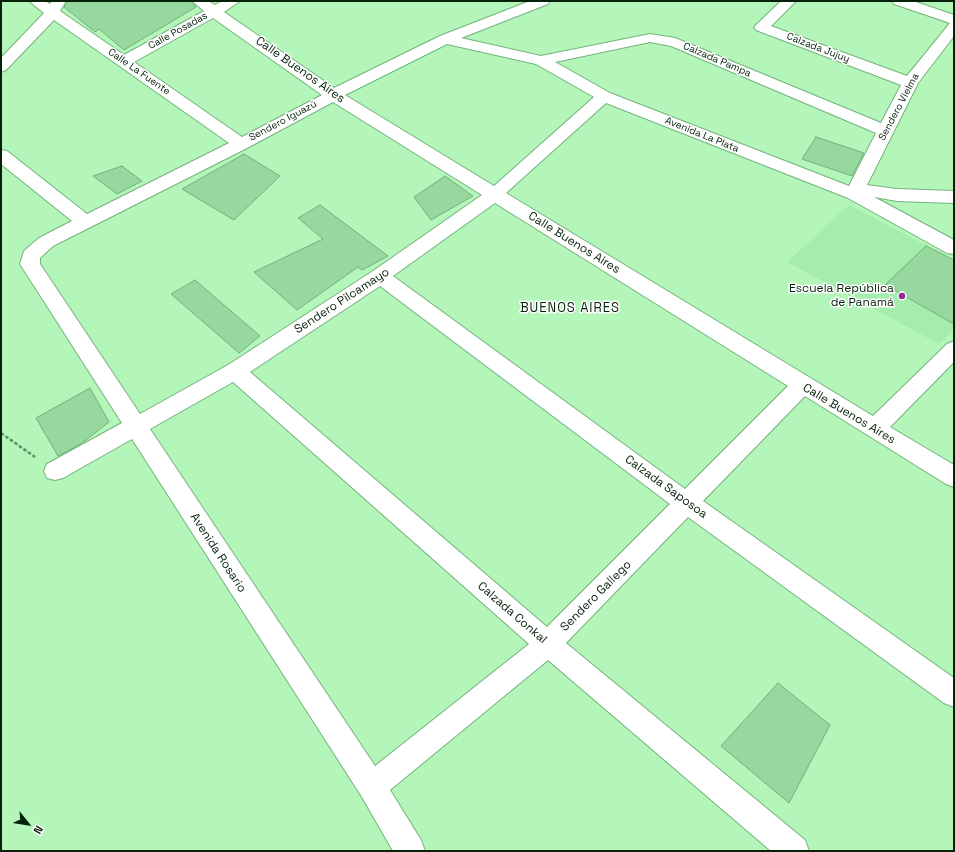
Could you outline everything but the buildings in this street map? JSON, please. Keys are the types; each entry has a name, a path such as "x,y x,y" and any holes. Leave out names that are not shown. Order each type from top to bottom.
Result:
{"street":[{"name":"Calle La Fuente","path":"36,1 55,7 124,61 241,144"},
{"name":"Calle Buenos Aires","path":"199,1 333,94 954,478"},
{"name":"Calle Posadas","path":"124,61 233,1"},
{"name":"Sendero Iguazú","path":"31,256 46,242 241,144 333,94 445,39 543,1"},
{"name":"Calzada Jujuy","path":"789,1 762,27 910,83"},
{"path":"899,1 954,20"},
{"path":"1,67 55,7"},
{"name":"Sendero Vielma","path":"855,192 910,83 924,62 954,27"},
{"name":"Calzada Pampa","path":"541,62 629,41 650,38 675,42 885,131"},
{"name":"Avenida La Plata","path":"445,39 541,62 604,96 855,192 954,248"},
{"name":"Sendero Pilcamayo","path":"55,471 235,371 380,276 495,194 604,96"},
{"path":"1,155 85,222"},
{"path":"855,192 954,197"},
{"name":"Avenida Rosario","path":"31,256 30,264 34,272 372,787 410,851"},
{"name":"Calzada Saposoa","path":"380,276 687,503 954,694"},
{"path":"874,429 954,349"},
{"name":"Calzada Conkal","path":"235,371 548,644 794,851"},
{"name":"Sendero Gallego","path":"372,787 548,644 802,385"}],"path":[{"path":"1,433 55,471"}],"shaded area":[{"name":"Escuela República de Panamá","path":"849,205 954,260 954,330 939,344 787,262"}],"place":[{"name":"Escuela República de Panamá","path":"902,296"}],"district":[{"name":"BUENOS AIRES","path":"570,308"}]}
